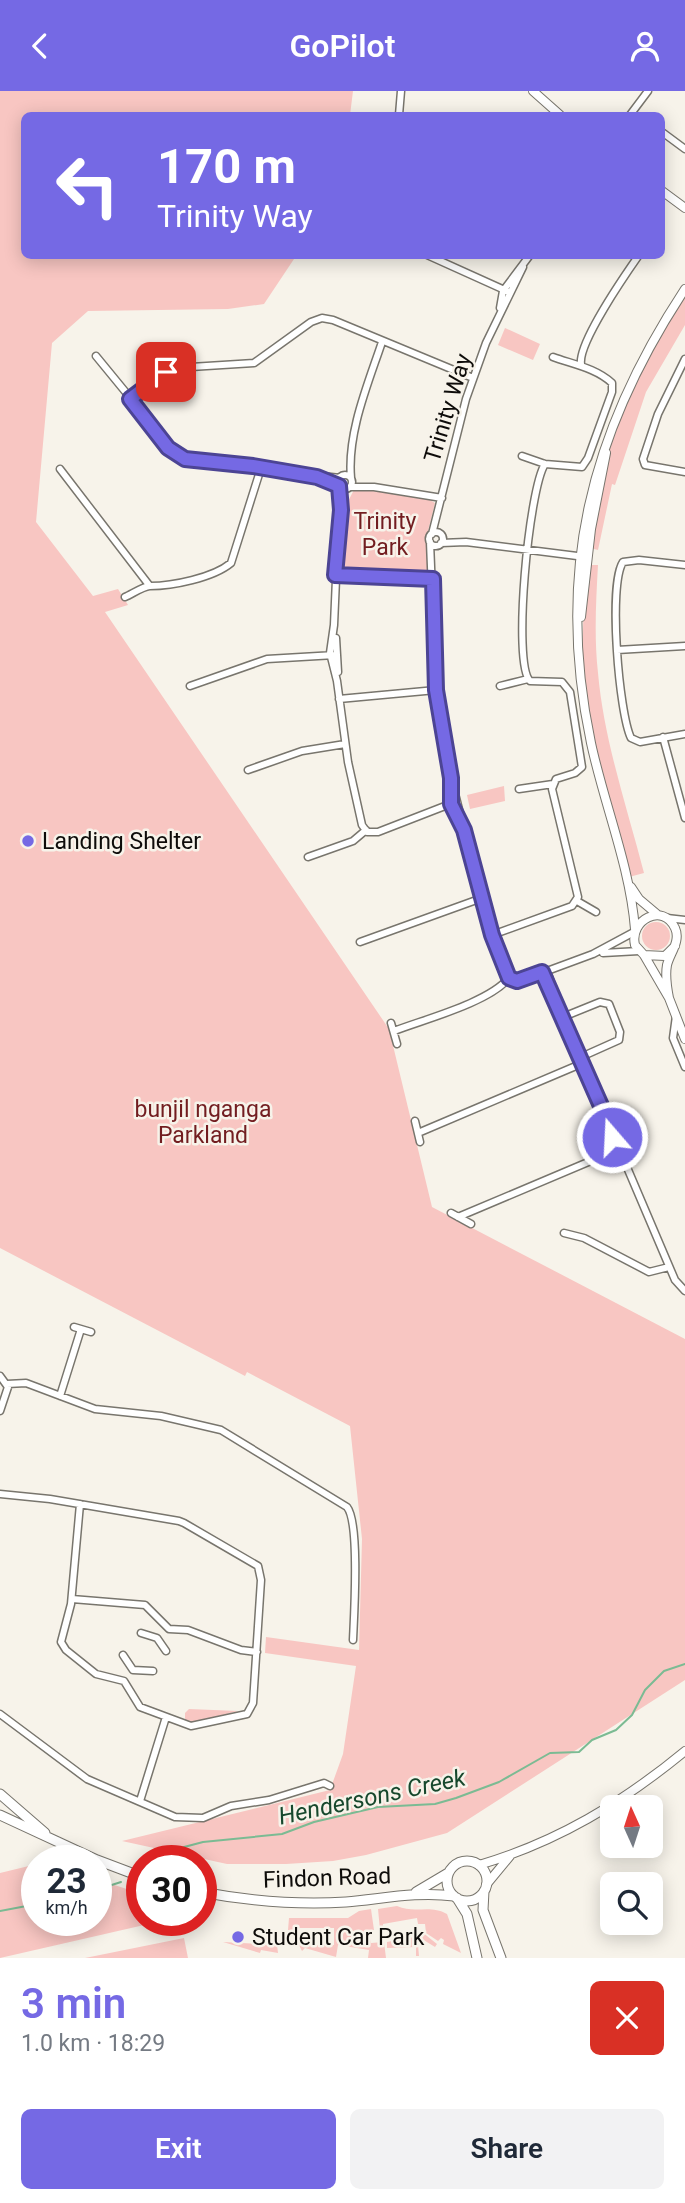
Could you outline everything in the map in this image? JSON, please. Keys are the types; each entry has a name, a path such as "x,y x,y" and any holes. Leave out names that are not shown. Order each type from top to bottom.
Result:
{"main road":[{"path":"1,1795 5,1805 0,1812 62,1845"},
{"path":"1,1795 23,1816 63,1845"},
{"path":"477,1958 467,1914 447,1885 448,1873 460,1862 479,1865 485,1874 484,1910 501,1958"},
{"name":"Findon Road","path":"411,1894 434,1884 448,1873"},
{"path":"455,1897 475,1899 485,1888"},
{"name":"Findon Road","path":"217,1894 300,1903 353,1901 411,1894 455,1897"}],"street":[{"path":"399,112 401,91"},
{"path":"533,91 557,112"},
{"path":"635,112 648,91"},
{"path":"665,134 685,149"},
{"path":"665,193 685,208"},
{"path":"436,259 506,290"},
{"name":"Trinity Way","path":"509,978 492,935 464,830 454,807 436,690 430,542 454,439 473,378 506,290 528,259"},
{"path":"522,456 545,464 555,462 579,468 585,464 612,392 610,380 585,370 580,363 581,353 636,259"},
{"path":"685,290 642,359 616,417 584,554 579,654 588,727 626,878 635,930 642,953 668,998 685,1039"},
{"path":"130,399 175,368 249,365 305,328 321,323 341,325 473,378"},
{"path":"366,830 356,800 345,744 332,655 341,510 340,482 382,342"},
{"path":"96,356 178,456 191,461 317,477 340,482 350,488 374,487 442,498"},
{"path":"553,357 580,363"},
{"path":"685,359 658,414 643,459 648,467 685,472"},
{"path":"341,510 350,488 351,452"},
{"path":"527,679 523,632 527,548 545,464"},
{"path":"125,597 149,585 160,587 222,570 231,563 261,468"},
{"path":"60,469 149,585"},
{"path":"340,482 351,478 374,487"},
{"name":"Trinity Way","path":"433,566 440,539 439,512"},
{"path":"432,534 440,539"},
{"path":"430,542 440,539 584,554"},
{"path":"685,565 625,561 618,573 617,650 630,736 640,742 685,734"},
{"path":"335,575 433,579"},
{"path":"617,650 685,646"},
{"path":"190,686 262,660 332,655"},
{"path":"500,686 527,679 539,683 562,682 570,692 582,767 575,773 559,778 553,784 519,789"},
{"path":"339,699 436,690"},
{"path":"663,737 685,818"},
{"path":"248,770 302,751 345,744"},
{"path":"553,784 578,901"},
{"path":"366,830 378,832 454,807"},
{"path":"308,857 354,841 366,830"},
{"path":"626,878 639,899 675,928 675,944 667,965 668,998"},
{"path":"360,942 482,898"},
{"path":"578,901 596,912"},
{"path":"492,935 563,910 578,901"},
{"path":"394,1031 475,999 500,987 509,978 517,981 593,954 635,930 645,918 685,920"},
{"path":"593,954 642,953 665,956 685,935"},
{"path":"545,972 609,1124 616,1150 628,1169 677,1284 685,1291"},
{"path":"418,1133 582,1060 619,1040 620,1032 609,1004 600,1002 563,1017"},
{"path":"676,1016 685,1032"},
{"path":"676,1016 673,1038 685,1067"},
{"path":"391,1023 397,1044"},
{"path":"415,1121 420,1142"},
{"path":"471,1224 454,1215 616,1150"},
{"path":"564,1233 584,1238 649,1272 669,1267"},
{"path":"60,1396 78,1328 91,1332"},
{"path":"0,1376 7,1384"},
{"path":"7,1384 26,1383 95,1409 161,1416 221,1430 349,1508 355,1548 353,1640"},
{"path":"0,1411 7,1384"},
{"path":"0,1494 80,1504 184,1523 258,1566 261,1580 257,1652 253,1703 247,1714 195,1727 166,1717 140,1707 124,1681 96,1674 63,1646 62,1635 72,1599 80,1504"},
{"path":"72,1599 145,1605 165,1627 188,1630 241,1650 257,1652"},
{"path":"157,1638 165,1627"},
{"path":"141,1633 157,1638 166,1651"},
{"path":"123,1655 134,1670"},
{"path":"124,1681 134,1670"},
{"path":"134,1670 153,1671"},
{"path":"0,1714 87,1779 175,1818 196,1819 239,1804 269,1800 324,1783 330,1786"},
{"path":"139,1801 166,1717"},
{"path":"479,1865 510,1856 600,1814 685,1751"},
{"path":"485,1888 510,1856"}],"green space":[{"name":"bunjil nganga Parkland","path":"0,91 353,91 350,112 21,112 21,259 294,259 264,304 228,309 88,311 52,343 36,522 93,596 118,589 128,605 105,612 389,1029 432,1207 685,1339 685,1680 447,1833 366,1855 333,1861 286,1864 217,1862 217,1845 140,1845 122,1841 330,1790 343,1754 356,1666 265,1653 266,1637 359,1650 362,1539 350,1426 247,1372 245,1376 0,1248"},
{"path":"685,295 685,325 646,392 615,485 612,484 598,550 590,548 610,443 639,371"},
{"path":"505,328 540,344 533,360 498,345"},
{"name":"Trinity Park","path":"355,488 435,503 426,539 430,550 427,573 343,569 340,561 346,505"},
{"path":"588,565 598,565 596,646 605,724 644,873 629,877 602,775 587,698 583,632"},
{"path":"504,786 505,801 470,809 467,795"},
{"path":"656,922 666,926 670,936 666,946 656,950 646,946 642,936 646,926"},
{"path":"189,1709 238,1711 198,1722 185,1720 185,1713"},
{"path":"21,1868 21,1936 96,1936 0,1958 0,1873"},
{"path":"112,1884 126,1889 126,1929 112,1932"},
{"path":"397,1906 447,1914 461,1953 443,1944 444,1940 441,1938 438,1941 426,1933 425,1924 418,1924 417,1918 383,1924 383,1929 380,1930 378,1909"},
{"path":"371,1909 374,1930 368,1931 371,1943 384,1942 386,1958 368,1958 369,1950 338,1945 336,1957 305,1948 302,1951 299,1945 334,1945 334,1928 298,1928 298,1933 288,1930 289,1918 348,1918 359,1911"},
{"path":"422,1932 437,1944 435,1947 422,1939 418,1945 419,1956 416,1956 416,1947 387,1948 387,1942 420,1936"},
{"path":"184,1938 188,1958 85,1958"},
{"path":"223,1942 277,1945 278,1953 261,1950 260,1953"}],"waterway":[{"name":"Hendersons Creek","path":"192,1845 282,1834 314,1822 378,1807 435,1804 456,1798 499,1782 550,1753 579,1752 592,1740 616,1730 632,1715 645,1690 664,1671 685,1664"},
{"name":"Hendersons Creek","path":"112,1885 121,1882"},
{"name":"Hendersons Creek","path":"0,1911 21,1907"}],"place":[{"name":"Landing Shelter","path":"28,841"},
{"name":"Student Car Park","path":"238,1937"}],"route":[{"path":"166,372 130,399 173,453 191,461 253,466 317,477 339,486 341,510 335,575 433,579 432,641 439,718 451,778 451,804 464,830 492,935 509,978 517,981 542,972 609,1124 612,1137"}]}
